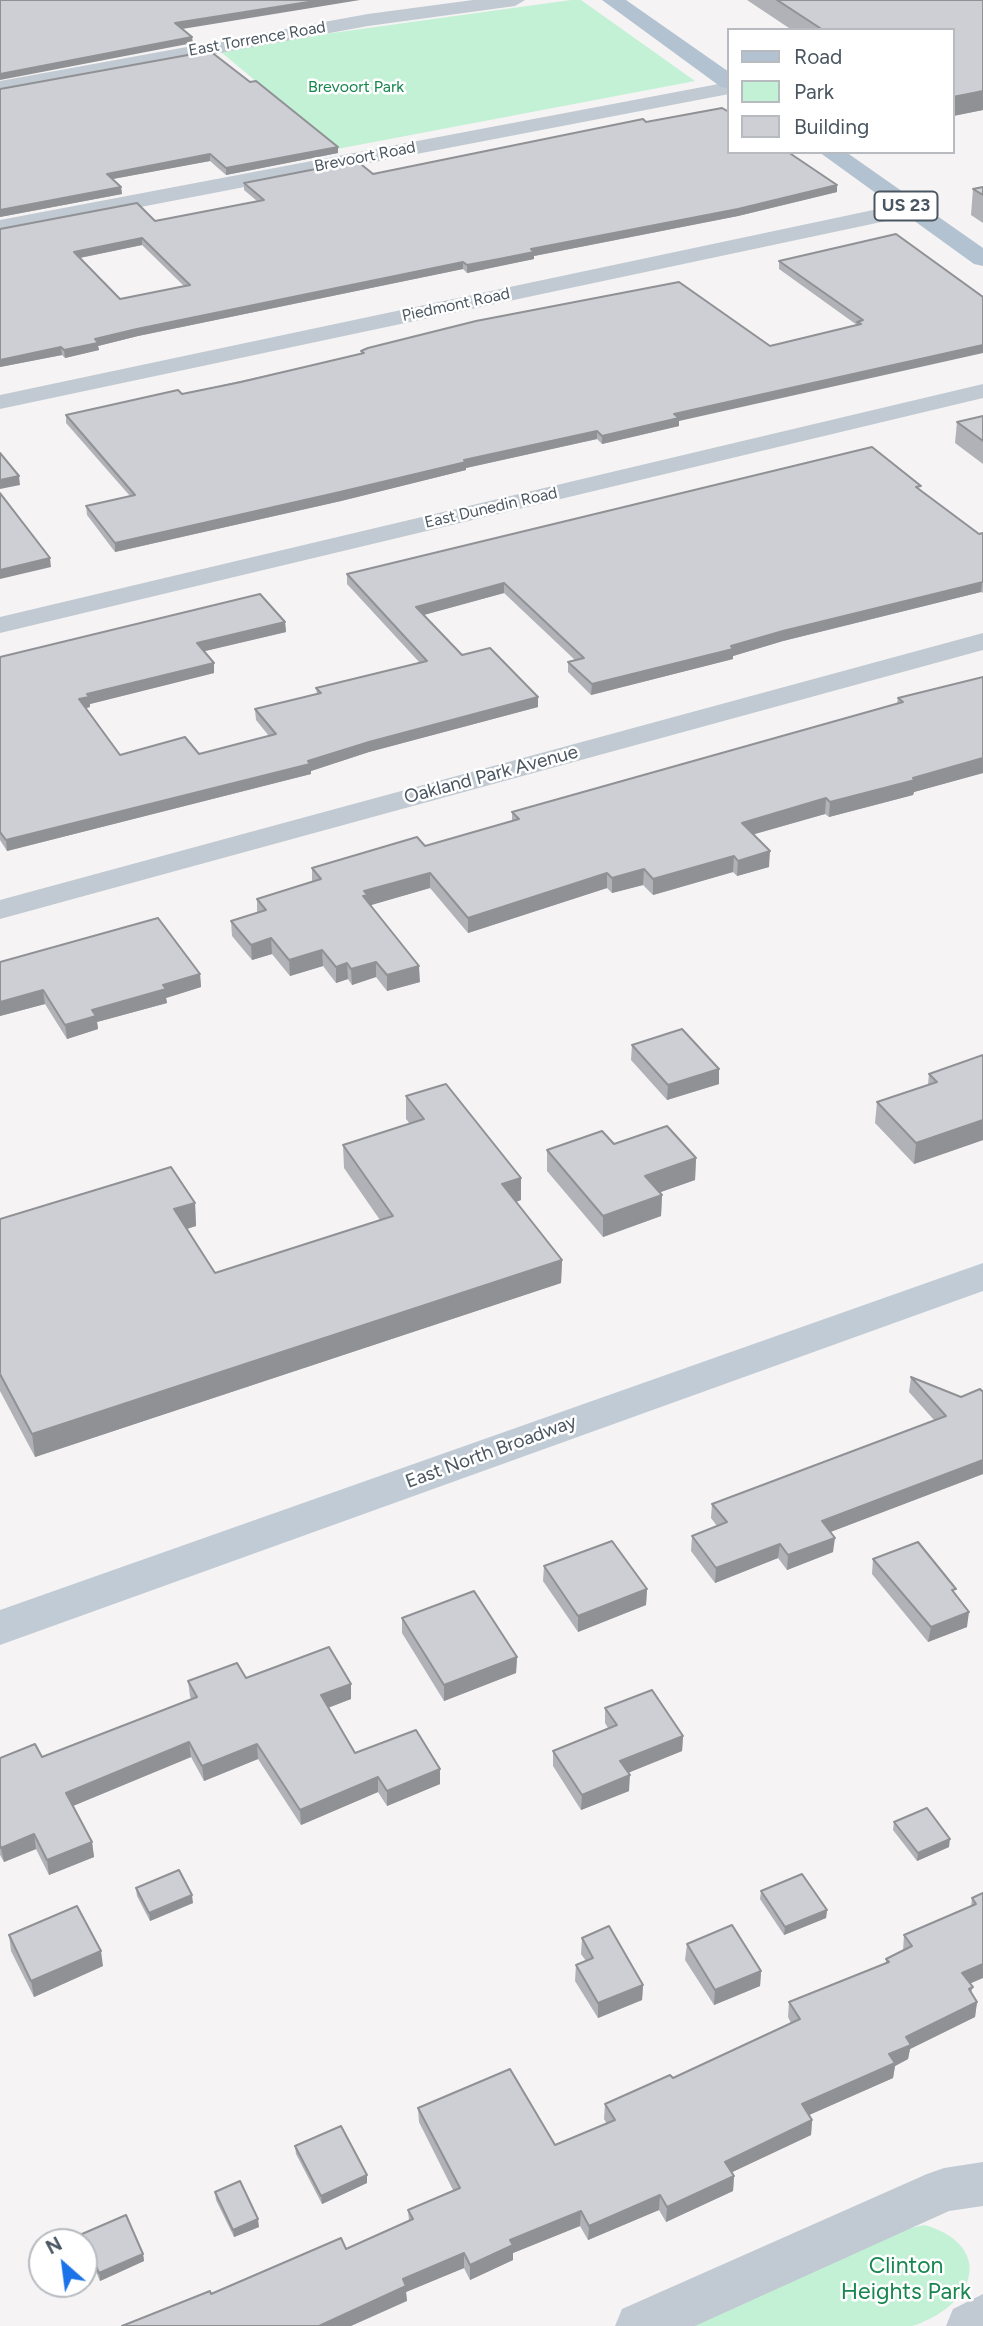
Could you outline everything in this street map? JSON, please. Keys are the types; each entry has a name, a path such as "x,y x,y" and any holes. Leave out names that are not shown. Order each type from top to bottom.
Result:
{"main road":[{"path":"612,0 727,84"},
{"name":"US 23","path":"833,154 983,259"},
{"name":"East North Broadway","path":"0,1628 983,1276"}],"street":[{"name":"East Torrence Road","path":"0,87 355,22 515,0"},
{"name":"Brevoort Road","path":"0,227 727,85"},
{"name":"Piedmont Road","path":"0,402 911,209"},
{"name":"East Dunedin Road","path":"0,625 983,391"},
{"name":"Oakland Park Avenue","path":"1,908 983,641"},
{"path":"640,2326 944,2190 983,2184"},
{"path":"971,2326 983,2318"}],"green space":[{"name":"Brevoort Park","path":"581,0 695,81 337,149 221,52 296,38"},
{"name":"Clinton Heights Park","path":"924,2225 943,2232 957,2242 966,2253 970,2266 963,2291 952,2304 921,2323 912,2326 688,2326 906,2229"}],"building":[{"path":"0,0 321,0 175,23 192,37 0,74"},
{"path":"777,0 983,0 983,91 955,97 955,28 820,28"},
{"path":"210,51 250,82 256,81 338,147 226,168 210,154 107,174 121,187 0,210 0,89"},
{"path":"722,108 727,111 727,154 791,154 837,185 738,209 531,249 534,252 467,265 463,262 137,329 95,339 98,343 64,350 61,347 0,360 0,229 137,203 155,221 264,200 244,183 357,161 373,174 643,119 646,122","holes":["142,238 190,285 120,299 74,252"]},
{"path":"983,187 983,195 973,189"},
{"path":"896,234 983,297 983,345 674,414 679,418 602,436 597,431 464,460 466,462 115,543 86,506 135,495 66,415 178,390 182,394 241,382 364,353 361,351 368,348 476,321 679,282 770,346 861,324 857,322 863,320 779,261"},
{"path":"983,416 983,441 957,422"},
{"path":"872,447 921,486 916,487 979,534 983,533 983,582 783,631 731,646 733,649 592,684 568,662 584,658 504,583 416,607 462,655 490,648 538,697 369,742 308,761 310,764 6,840 0,832 0,657 260,594 285,622 197,643 214,663 87,694 89,697 79,699 120,755 185,737 199,754 276,734 255,709 321,693 316,688 427,661 347,574"},
{"path":"0,453 19,476 0,480"},
{"path":"0,493 50,558 0,570"},
{"path":"983,677 983,758 913,778 915,780 830,802 826,798 742,823 770,851 738,861 734,856 653,879 644,869 612,878 607,873 468,918 430,873 364,891 368,895 363,896 419,966 387,975 376,962 351,969 347,963 336,967 322,950 289,960 271,938 251,945 231,921 266,910 257,899 321,879 312,868 417,837 425,846 519,819 512,812 903,702 898,698"},
{"path":"158,918 200,974 163,985 166,989 92,1010 96,1016 65,1025 43,990 0,1002 0,962"},
{"path":"682,1029 719,1069 668,1085 632,1045"},
{"path":"983,1055 983,1120 916,1143 877,1102 937,1082 929,1074"},
{"path":"446,1084 521,1178 502,1184 562,1260 32,1434 0,1374 0,1219 171,1167 195,1203 174,1209 215,1273 393,1216 343,1145 424,1119 406,1096"},
{"path":"667,1126 696,1158 645,1176 662,1195 603,1216 547,1150 602,1131 614,1144"},
{"path":"911,1377 961,1397 980,1389 983,1392 983,1460 822,1521 835,1538 788,1555 780,1544 716,1568 692,1536 727,1522 712,1504 946,1416"},
{"path":"612,1541 647,1589 578,1616 544,1566"},
{"path":"918,1542 956,1589 952,1590 969,1612 931,1627 873,1559"},
{"path":"474,1591 517,1657 444,1685 402,1618"},
{"path":"329,1647 351,1684 321,1695 355,1753 416,1730 440,1769 387,1791 378,1777 300,1810 257,1744 202,1766 189,1742 66,1793 92,1842 47,1860 34,1834 1,1848 0,1758 35,1744 42,1757 197,1697 188,1681 237,1663 246,1678"},
{"path":"652,1690 683,1736 620,1761 630,1775 582,1795 553,1751 617,1725 605,1708"},
{"path":"927,1808 950,1839 918,1853 894,1822"},
{"path":"179,1870 192,1895 149,1913 136,1888"},
{"path":"802,1874 827,1910 785,1927 761,1891"},
{"path":"983,1893 983,1964 962,1973 973,1987 969,1989 977,2002 906,2037 911,2045 889,2054 895,2063 802,2104 812,2120 725,2162 734,2176 667,2207 660,2195 589,2226 581,2211 510,2240 513,2245 470,2265 464,2253 403,2279 406,2286 319,2326 122,2326 210,2291 211,2294 341,2238 346,2249 413,2219 408,2210 460,2188 418,2108 510,2069 555,2145 615,2120 605,2104 670,2075 673,2078 800,2019 789,2002 889,1962 886,1959 912,1946 904,1935 976,1904 972,1898"},
{"path":"77,1906 101,1951 31,1981 9,1935"},
{"path":"732,1925 761,1971 715,1990 687,1944"},
{"path":"609,1926 643,1985 598,2003 576,1965 593,1958 582,1938"},
{"path":"341,2126 367,2175 321,2196 295,2146"},
{"path":"240,2181 258,2219 233,2230 215,2192"},
{"path":"126,2215 143,2254 99,2273 98,2228 96,2228"}]}
